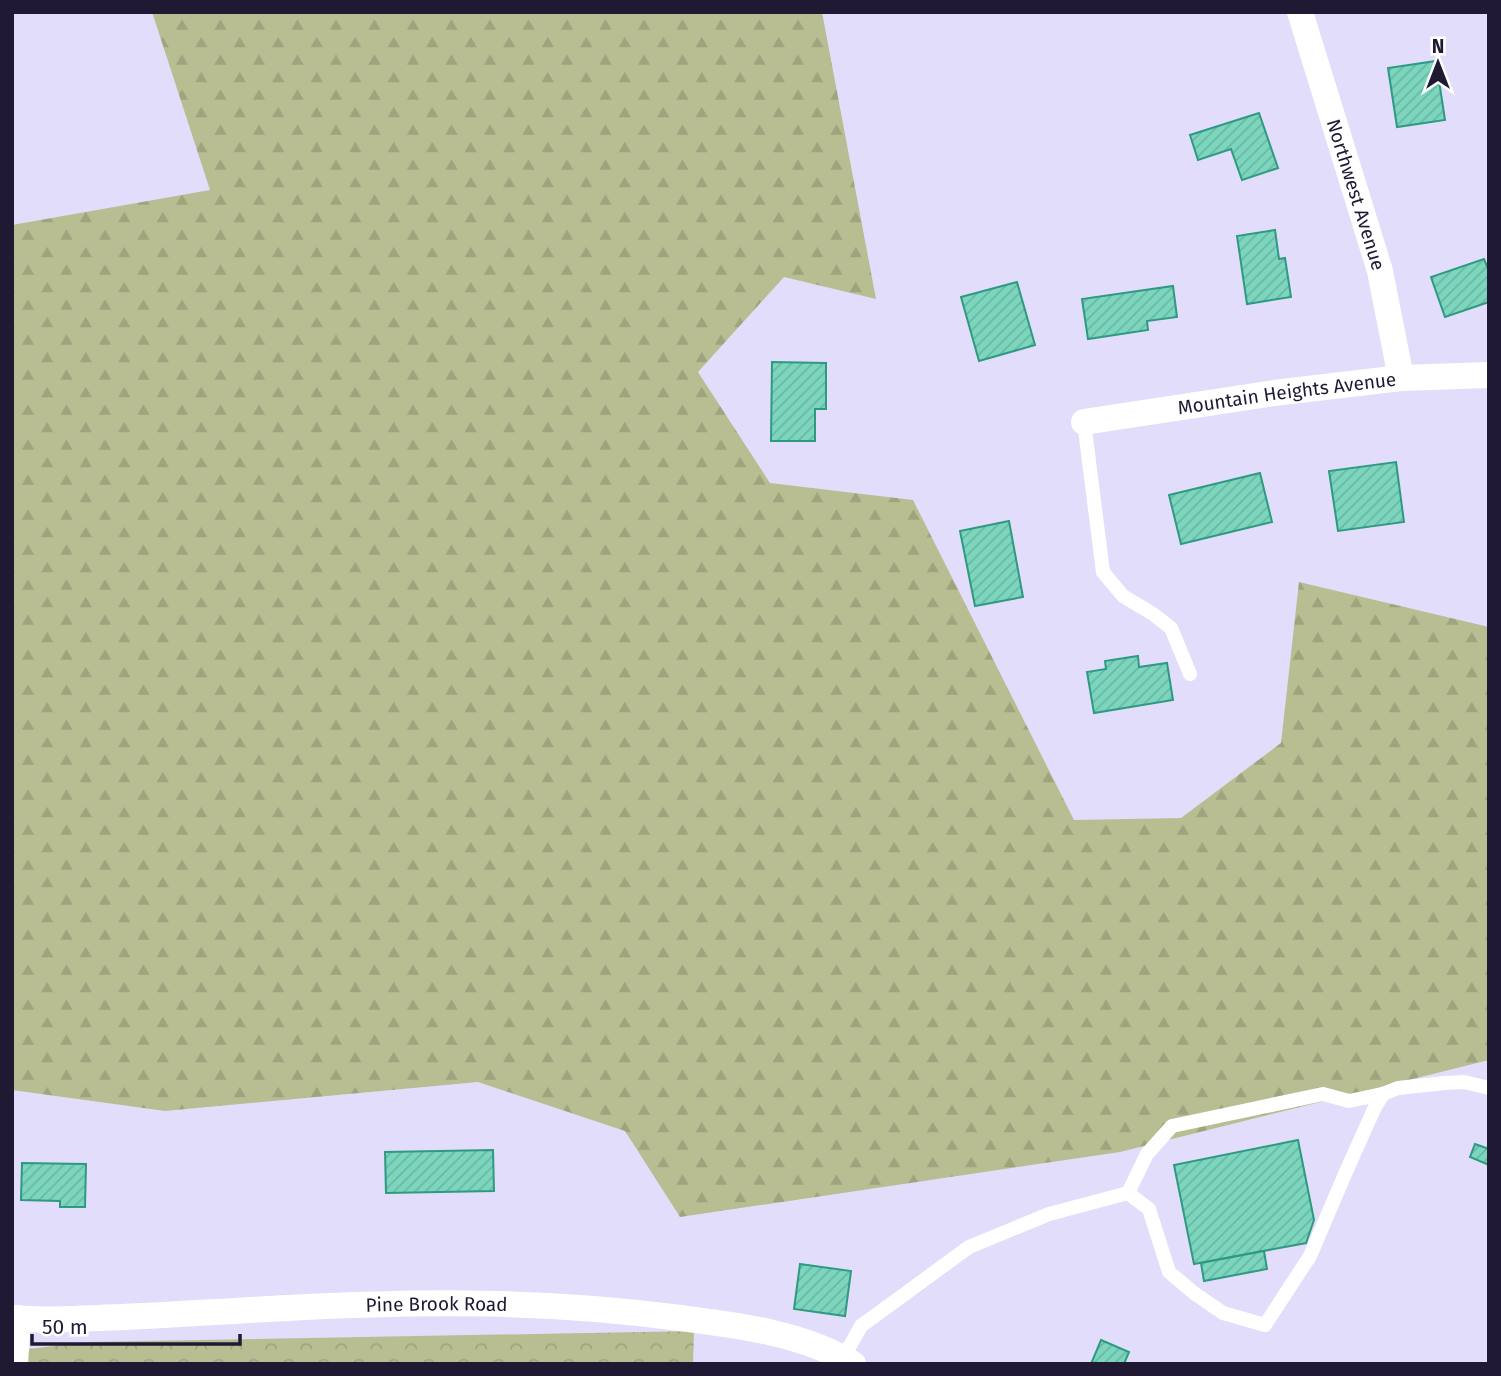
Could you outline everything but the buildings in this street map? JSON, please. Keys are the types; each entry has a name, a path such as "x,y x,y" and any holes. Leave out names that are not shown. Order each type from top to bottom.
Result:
{"street":[{"name":"Northwest Avenue","path":"1300,12 1380,271 1401,378"},
{"name":"Mountain Heights Avenue","path":"1084,422 1274,393 1401,378 1489,375"},
{"name":"Pine Brook Road","path":"15,1318 125,1317 459,1302 556,1305 611,1309 734,1325 808,1343 848,1361"},
{"path":"15,1318 15,1364"}],"lane":[{"path":"1084,422 1103,572 1123,596 1171,628 1190,674"},
{"path":"848,1361 861,1326 970,1247 1049,1214 1128,1193 1147,1154 1172,1126 1323,1094 1349,1101 1398,1088 1445,1083 1464,1082 1489,1088"},
{"path":"1128,1193 1149,1209 1169,1272 1223,1313 1265,1325 1310,1256 1383,1094"}],"green space":[{"path":"152,12 822,12 876,299 784,277 698,372 770,483 913,500 1074,820 1181,818 1281,743 1299,582 1489,627 1489,1060 1120,1152 680,1217 625,1131 478,1082 165,1111 12,1090 12,225 210,190"},
{"path":"694,1331 693,1364 12,1364 28,1349 89,1342"}]}
